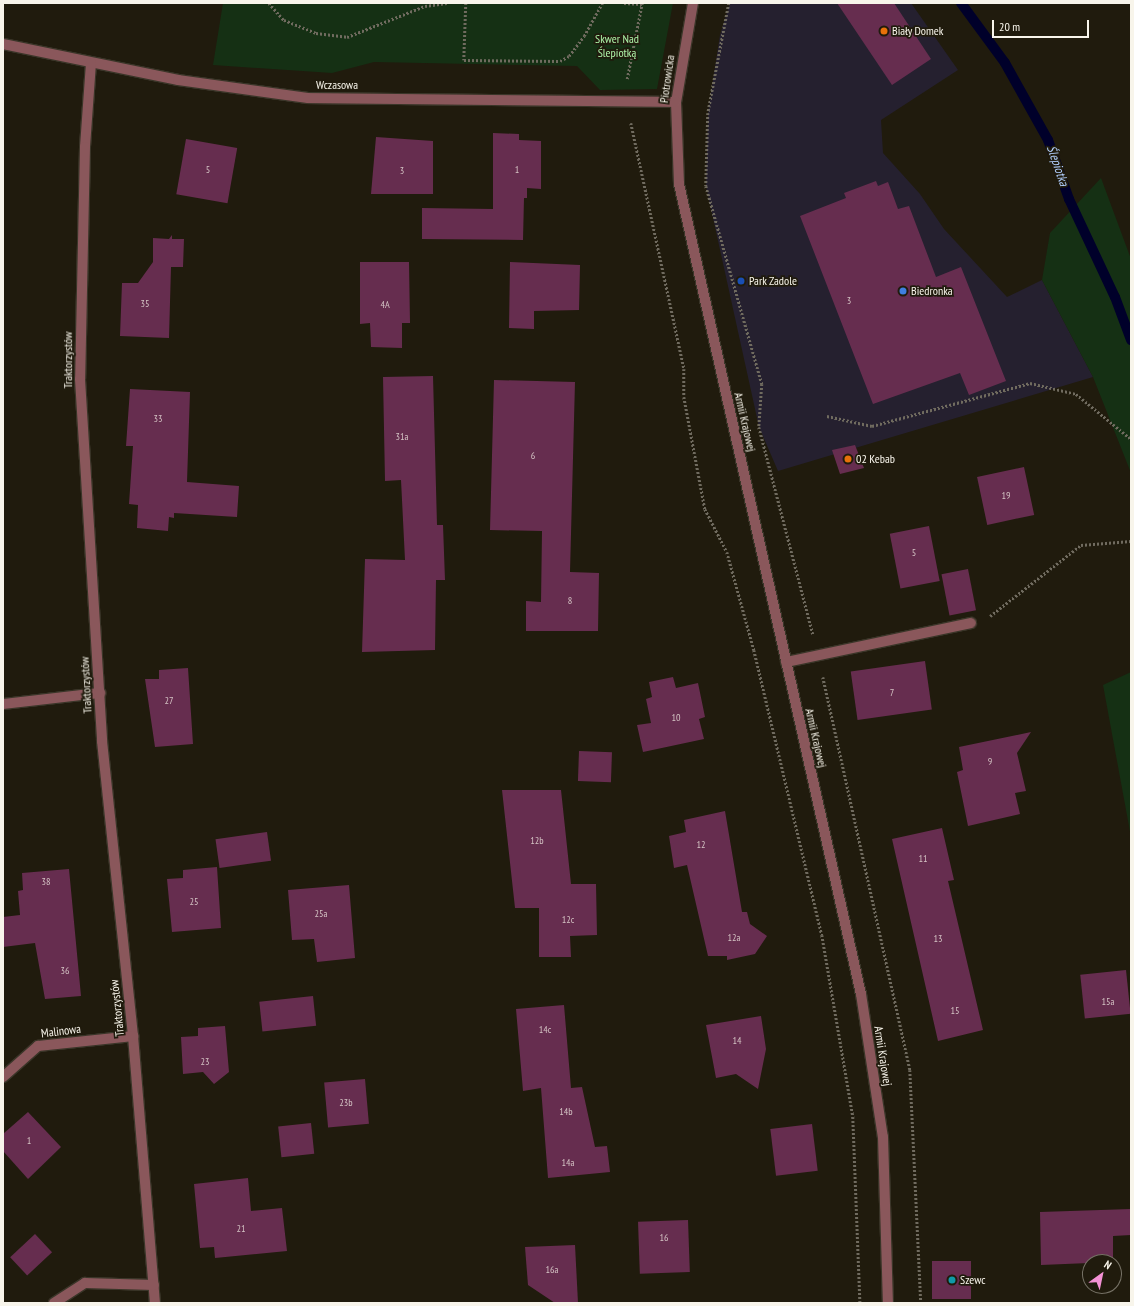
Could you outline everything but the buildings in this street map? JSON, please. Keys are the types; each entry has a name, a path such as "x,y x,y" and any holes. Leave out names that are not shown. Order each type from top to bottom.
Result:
{"street":[{"name":"Piotrowicka","path":"679,184 676,102 693,3"},
{"name":"Wczasowa","path":"3,44 178,80 308,98 627,100 676,102"},
{"name":"Traktorzystów","path":"91,63 85,148 80,378 100,693 133,1036 155,1303"},
{"name":"Armii Krajowej","path":"679,184 861,994 882,1130 888,1303"},
{"path":"786,662 971,623"},
{"path":"3,704 100,693"},
{"name":"Malinowa","path":"3,1077 38,1046 133,1036"},
{"path":"54,1303 85,1284 154,1285"}],"path":[{"path":"269,3 284,20 316,33 347,37 425,6 447,3"},
{"path":"466,3 464,60 560,61 569,56 584,36 602,3"},
{"path":"624,3 642,4 627,67 627,100 667,281 705,509 728,552 752,643 822,935 853,1117 860,1303"},
{"path":"827,416 872,426 1030,383 1076,394 1131,439"},
{"path":"971,623 998,613 1081,545 1131,541"}],"shaded area":[{"path":"730,3 911,3 958,70 881,120 883,153 920,194 944,229 1007,297 1042,280 1093,377 778,471 759,427 706,186 708,113 720,35"}],"green space":[{"name":"Skwer Nad Ślepiotką","path":"223,3 673,3 657,89 600,90 577,66 374,62 332,73 213,65"},
{"path":"1101,178 1131,259 1131,473 1093,377 1042,280 1050,233"},
{"path":"1131,672 1131,837 1103,685"}],"waterway":[{"name":"Ślepiotka","path":"961,3 1005,63 1048,140 1069,199 1115,297 1131,340"}],"place":[{"name":"Biały Domek","path":"884,31"},
{"name":"Park Zadole","path":"741,281"},
{"name":"Biedronka","path":"903,291"},
{"name":"02 Kebab","path":"848,459"},
{"name":"Szewc","path":"952,1280"}]}
